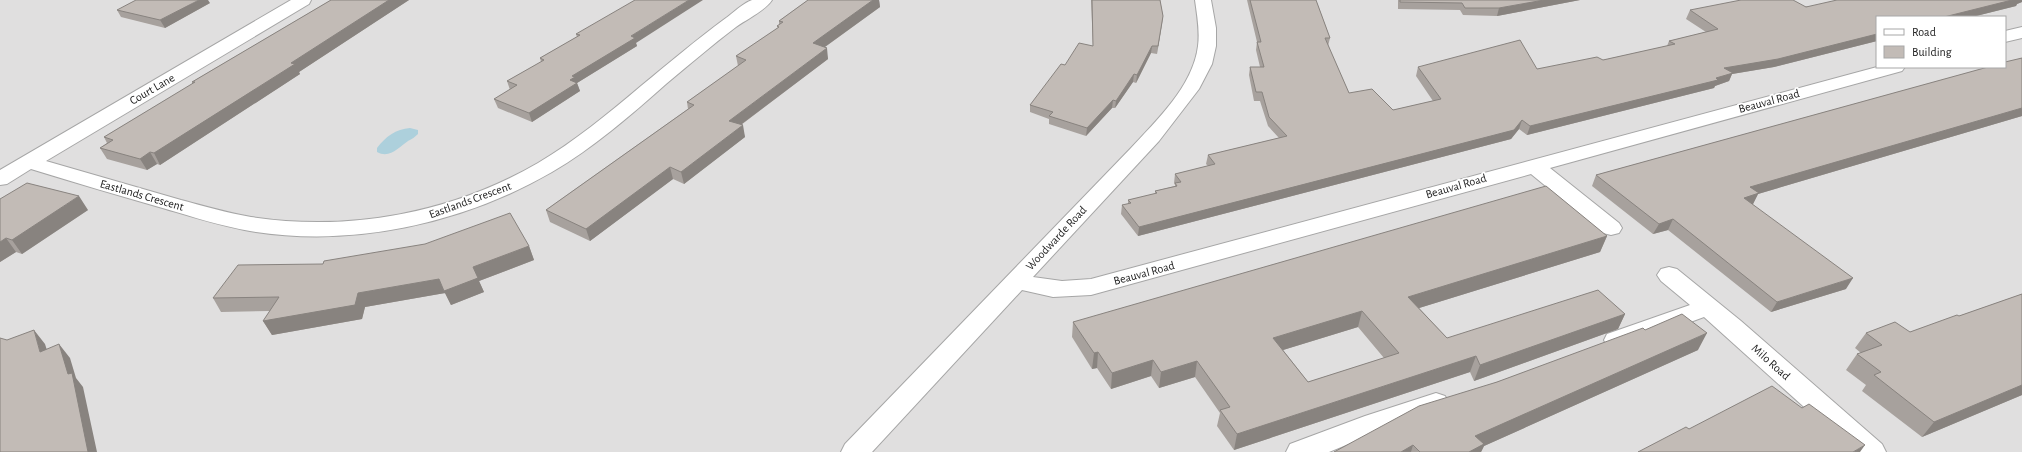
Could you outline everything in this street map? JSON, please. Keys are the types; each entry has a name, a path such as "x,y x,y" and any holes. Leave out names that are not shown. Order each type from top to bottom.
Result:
{"street":[{"name":"Court Lane","path":"0,179 303,0"},
{"name":"Eastlands Crescent","path":"28,162 199,211 254,224 312,229 342,228 369,226 425,216 484,197 519,181 559,159 603,127 719,30 764,0"},
{"name":"Woodwarde Road","path":"855,452 1167,119 1199,74 1208,52 1209,30 1203,0"},
{"path":"2006,37 2022,32"},
{"name":"Beauval Road","path":"1017,280 1045,289 1059,291 1091,287 1892,68"},
{"path":"1534,165 1611,228"},
{"name":"Milo Road","path":"1669,275 1708,307 1872,452"},
{"path":"1591,349 1708,307"},
{"path":"1300,452 1374,423 1458,397"}],"shaded area":[{"path":"0,0 2022,0 2022,452 0,452"}],"water":[{"path":"410,128 418,130 418,134 415,137 390,153 382,154 377,152 377,148 387,137 400,130"}],"building":[{"path":"136,0 199,0 160,20 117,10"},
{"path":"331,0 389,0 291,63 295,64 154,153 150,152 140,159 100,148 113,140 104,137 195,82 192,82"},
{"path":"635,0 689,0 631,36 635,38 572,76 575,77 570,80 577,83 529,113 494,99 517,85 507,81 544,60 540,58 580,35 576,34"},
{"path":"808,0 873,0 813,43 827,48 729,121 743,125 681,172 670,167 586,229 546,210 694,105 687,102 746,60 736,56 779,27 777,26 783,22 779,21"},
{"path":"1092,0 1160,0 1163,16 1158,46 1152,46 1137,75 1134,74 1116,101 1113,100 1087,128 1049,116 1053,112 1030,105 1061,64 1065,65 1079,43 1093,46"},
{"path":"1250,0 1316,0 1330,38 1325,38 1349,93 1372,89 1393,110 1441,99 1418,67 1520,40 1537,69 1597,57 1603,60 1675,44 1669,41 1718,29 1690,10 1741,0 1793,0 1806,7 1837,0 2012,0 1948,16 1876,16 1876,34 1778,59 1724,68 1733,73 1716,78 1718,80 1530,126 1522,120 1514,130 1139,227 1122,205 1131,203 1128,200 1157,193 1155,191 1177,186 1175,183 1181,182 1175,174 1215,164 1208,155 1287,136 1269,117 1262,92 1256,92 1250,67 1264,67 1257,42 1261,42"},
{"path":"1400,0 1544,0 1499,8 1465,8 1462,3 1400,2"},
{"path":"2022,58 2022,108 1750,187 1759,193 1744,198 1853,278 1777,302 1673,219 1659,224 1596,175 1984,68 2006,68 2006,62"},
{"path":"27,183 79,196 12,240 6,238 0,242 0,199"},
{"path":"1546,186 1607,236 1408,297 1447,338 1598,290 1625,314 1480,365 1476,356 1237,434 1220,410 1230,407 1197,361 1161,372 1153,360 1112,373 1098,352 1094,353 1073,322","holes":["1362,311 1399,353 1308,382 1273,338"]},
{"path":"510,213 529,246 473,267 478,278 444,291 439,279 358,293 355,305 263,321 279,297 213,298 238,265 323,264 324,261 425,244"},
{"path":"2022,294 2022,385 1934,422 1874,375 1881,372 1857,354 1882,345 1866,333 1895,322 1910,332"},
{"path":"1682,314 1707,333 1475,436 1484,444 1469,452 1420,452 1413,445 1401,452 1334,452 1419,406 1497,382 1643,328 1645,330"},
{"path":"34,330 40,352 59,344 68,374 72,373 88,452 0,452 0,338 7,340"},
{"path":"1772,386 1802,408 1809,404 1865,445 1853,452 1638,452 1686,427 1689,429"}]}
